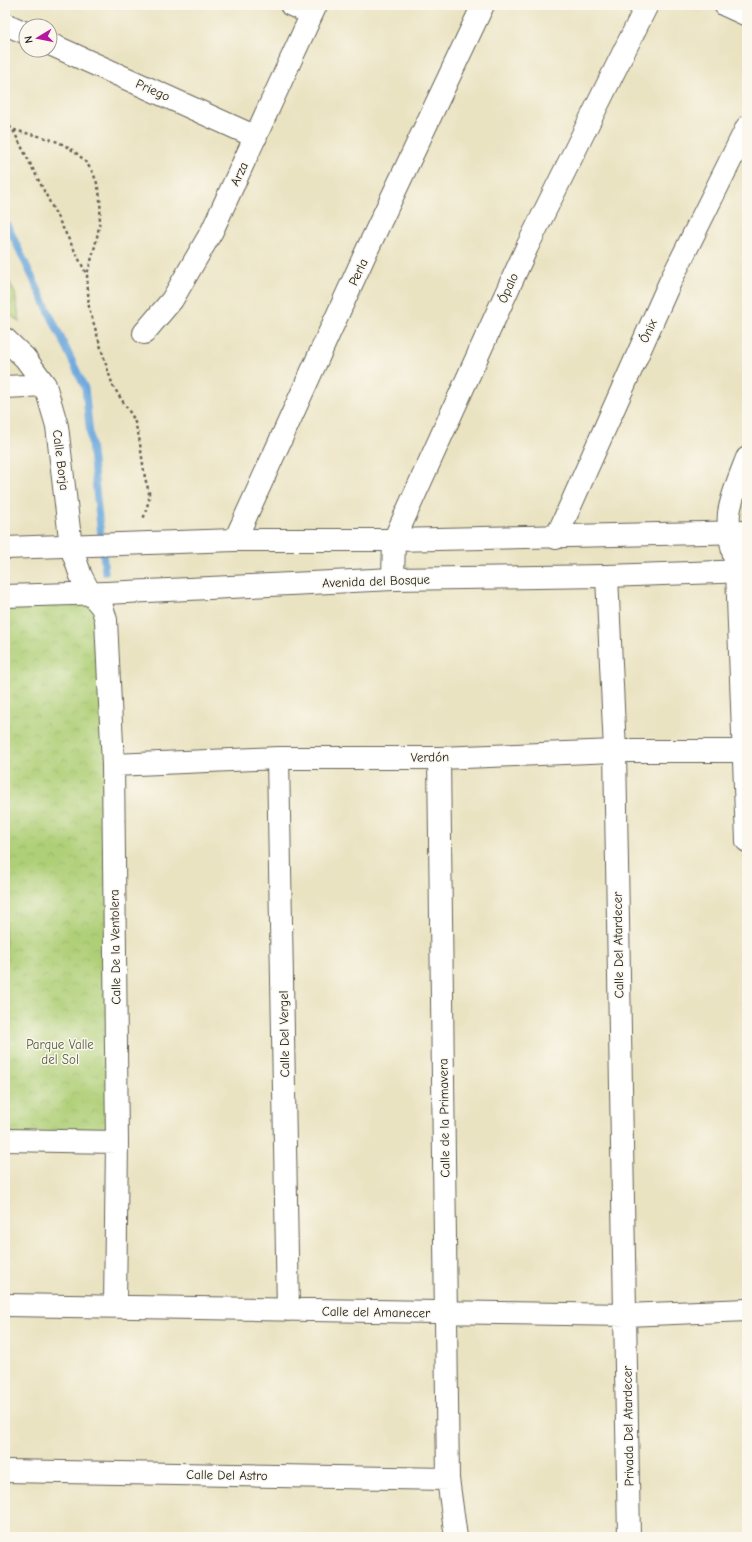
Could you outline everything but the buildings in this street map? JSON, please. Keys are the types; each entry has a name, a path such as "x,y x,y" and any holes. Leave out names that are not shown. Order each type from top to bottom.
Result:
{"street":[{"path":"291,5 314,10"},
{"name":"Perla","path":"235,540 368,250 483,5"},
{"name":"Ópalo","path":"393,579 394,540 527,247 647,5"},
{"path":"726,5 747,15"},
{"name":"Arza","path":"144,333 172,300 212,231 314,10"},
{"path":"5,24 18,30"},
{"name":"Priego","path":"58,48 256,137"},
{"name":"Ónix","path":"556,538 670,282 747,127"},
{"name":"Calle Borja","path":"5,339 25,358 46,385 57,426 81,546 81,576 90,593"},
{"path":"5,387 46,385"},
{"path":"747,458 734,492 729,515 739,533 742,571 747,841"},
{"path":"5,548 235,540 556,538 739,533"},
{"name":"Avenida del Bosque","path":"5,596 393,579 607,576 742,571"},
{"name":"Calle Del Atardecer","path":"607,576 615,751 626,1316"},
{"name":"Calle De la Ventolera","path":"90,593 102,607 106,620 113,765 117,1142 115,1306"},
{"name":"Verdón","path":"113,765 278,758 439,758 615,751 745,751"},
{"name":"Calle Del Vergel","path":"278,758 288,1310"},
{"name":"Calle de la Primavera","path":"439,758 448,1479 456,1537"},
{"path":"5,1140 117,1142"},
{"name":"Calle del Amanecer","path":"5,1305 626,1316 747,1310"},
{"name":"Privada Del Atardecer","path":"626,1316 629,1537"},
{"name":"Calle Del Astro","path":"5,1471 448,1479"}],"path":[{"path":"5,122 13,130 87,274"},
{"path":"13,130 63,145 81,156 94,174 100,194 100,215 97,242 87,274 89,308 113,386 134,420 139,437 145,478 149,492 145,543"}],"green space":[{"path":"5,273 15,293 20,323 5,310"},
{"name":"Parque Valle del Sol","path":"90,593 102,607 117,1142 5,1140 5,596"}],"waterway":[{"path":"5,220 85,388 105,572"}]}
